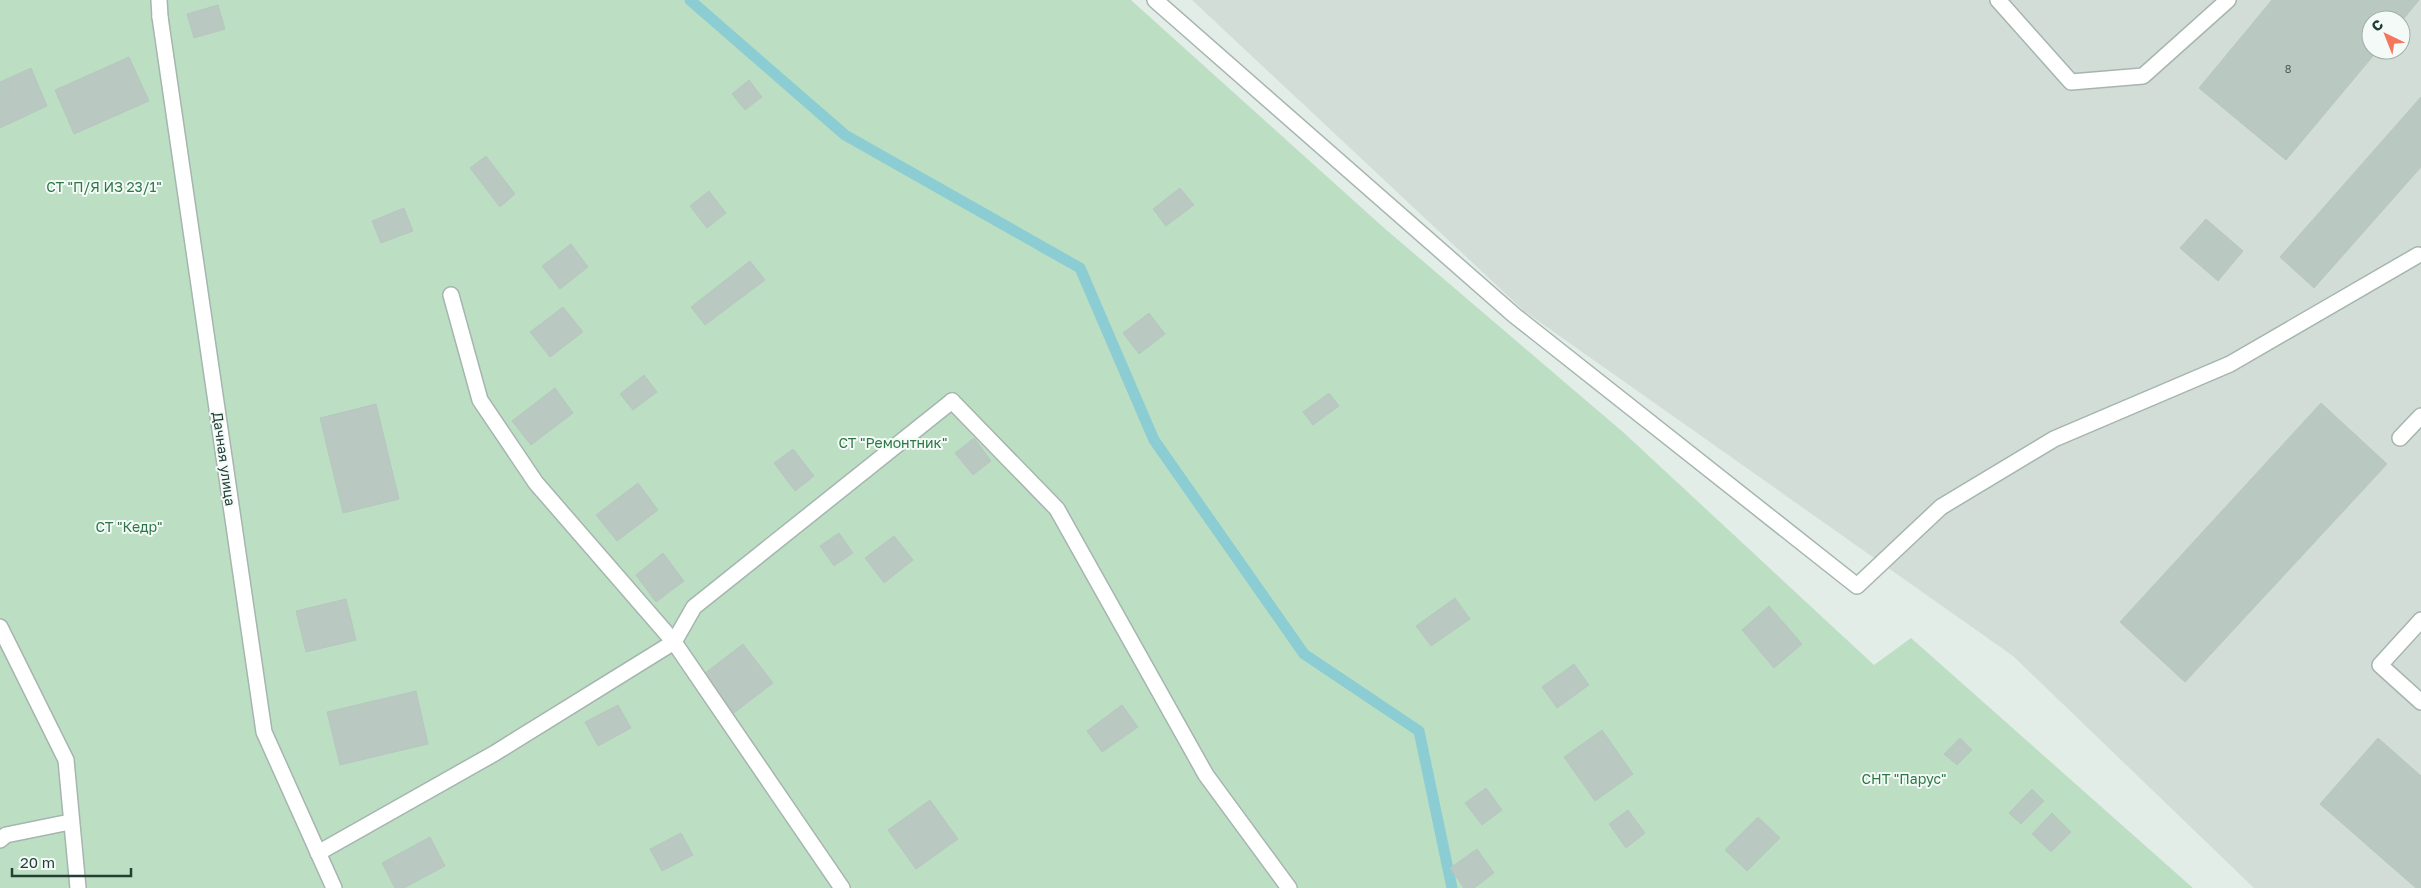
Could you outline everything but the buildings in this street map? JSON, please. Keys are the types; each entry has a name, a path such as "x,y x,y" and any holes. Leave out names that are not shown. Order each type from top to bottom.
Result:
{"street":[{"name":"Дачная улица","path":"159,0 264,732 334,888"},
{"path":"1155,0 1514,315 1857,586 1941,507 2054,439 2230,364 2420,252"},
{"path":"1998,0 2071,82 2142,76 2228,0"},
{"path":"451,295 480,400 536,483 674,642 842,888"},
{"path":"318,853 495,753 674,642 694,607 952,401 1057,509 1206,776 1289,888"},
{"path":"2400,438 2421,416"},
{"path":"2421,620 2380,665 2421,702"},
{"path":"0,627 66,760 70,822 78,888"},
{"path":"0,840 6,835 70,822"}],"shaded area":[{"path":"1192,0 2421,0 2421,888 2254,888 2013,656 1524,311"}],"green space":[{"name":"СТ \"Ремонтник\"","path":"0,0 1131,0 1383,227 1623,432 1874,665 1911,638 2193,888 0,888"}],"waterway":[{"path":"690,0 845,135 1080,268 1154,440 1304,654 1419,731 1452,888"}],"park label":[{"name":"СТ \"П/Я ИЗ 23/1\"","path":"104,187"},
{"name":"СТ \"Кедр\"","path":"129,527"},
{"name":"СНТ \"Парус\"","path":"1904,779"}]}
